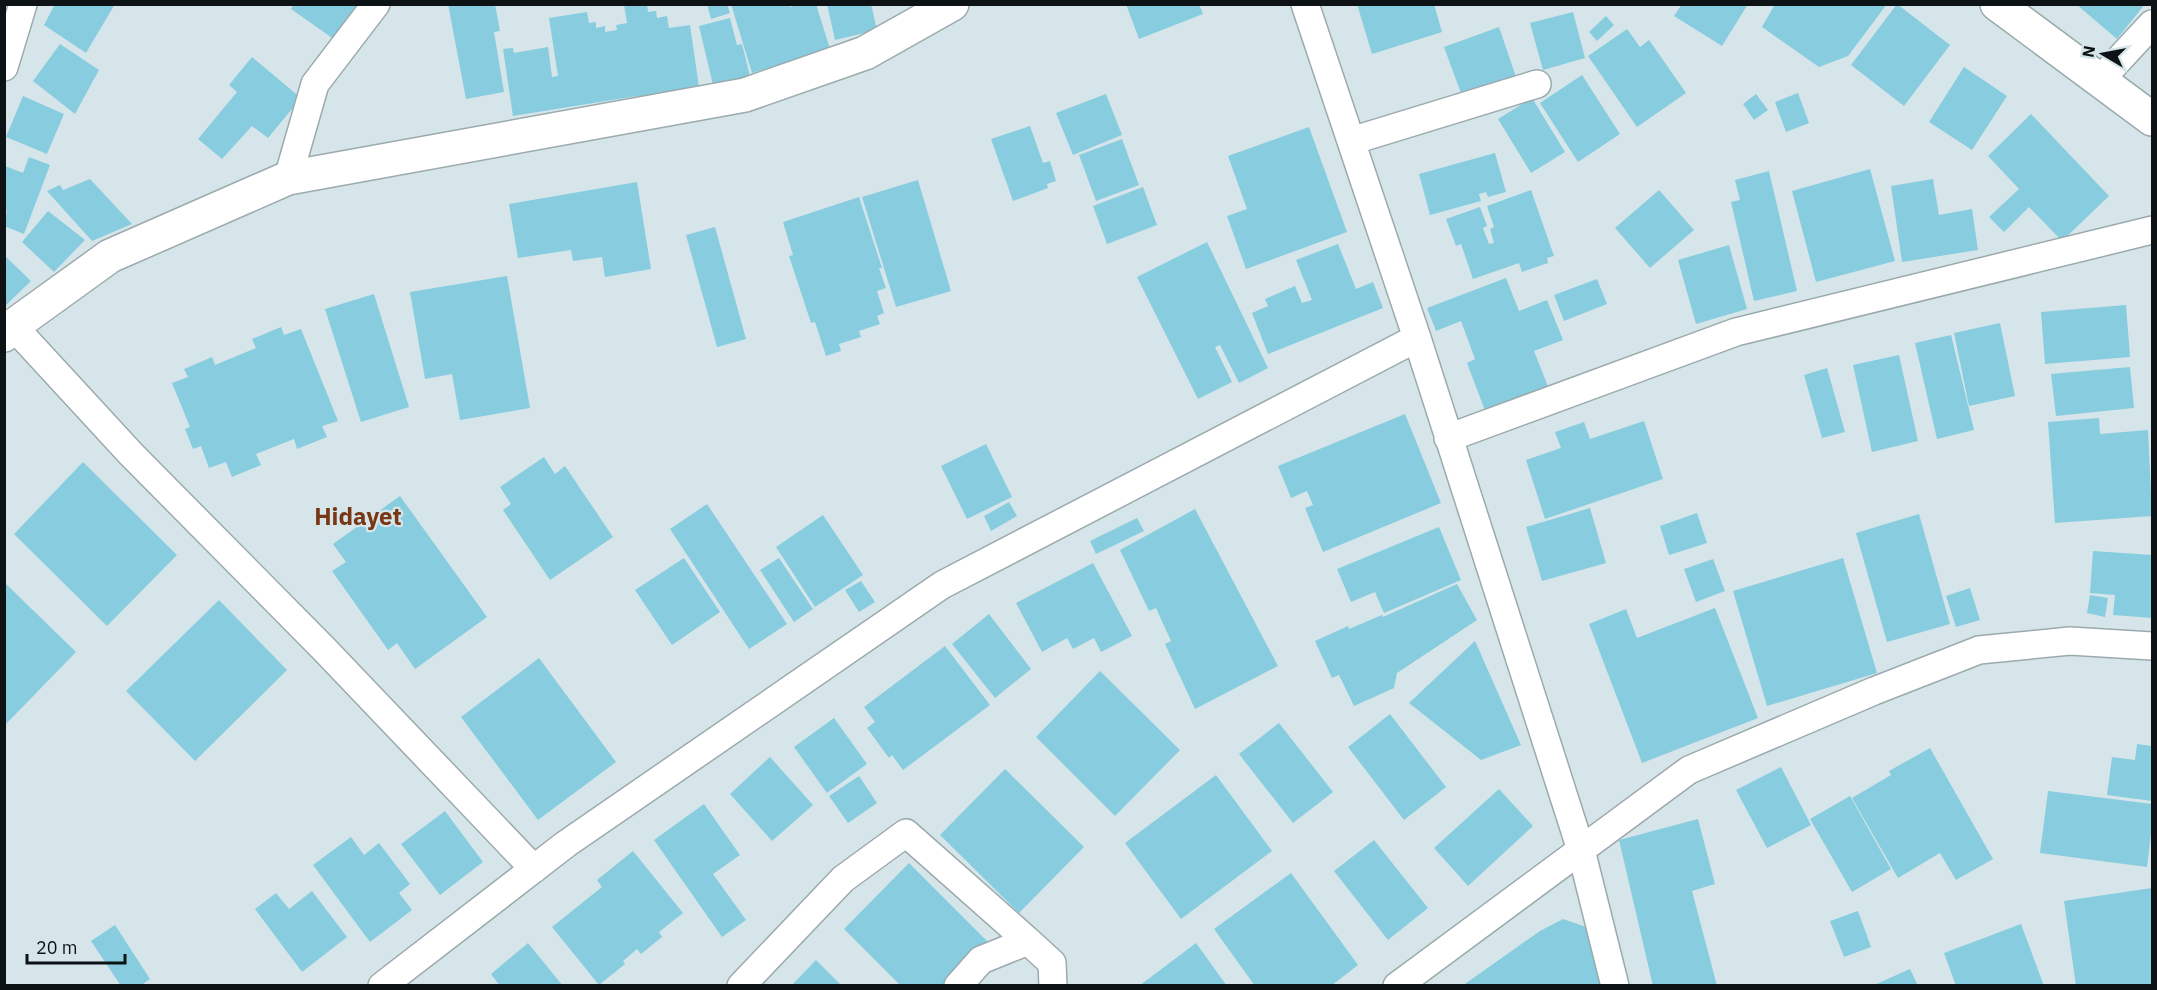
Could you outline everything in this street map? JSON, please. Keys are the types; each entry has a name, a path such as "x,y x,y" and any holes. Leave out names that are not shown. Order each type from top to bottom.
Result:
{"street":[{"path":"4,9 9,4"},
{"path":"4,67 23,4"},
{"path":"288,178 315,84 375,4"},
{"path":"534,869 324,650 9,331 110,256 288,178 744,95 865,53 952,4"},
{"path":"1305,4 1417,338 1581,850 1615,986"},
{"path":"1997,4 2152,119"},
{"path":"2100,80 2152,24"},
{"path":"1351,141 1537,84"},
{"path":"1448,438 1736,332 2152,230"},
{"path":"382,986 566,844 942,585 1417,338"},
{"path":"1397,986 1689,770 1874,691 1979,650 2070,641 2152,646"},
{"path":"741,986 843,879 906,833 1028,941 1052,974 1071,986"},
{"path":"958,986 981,960 1028,941"}],"building":[{"path":"55,4 115,4 86,53 44,25"},
{"path":"294,4 363,4 338,42 291,9"},
{"path":"448,4 495,4 500,31 494,32 504,92 466,99"},
{"path":"647,4 648,12 656,11 657,18 667,16 669,28 690,25 699,87 661,93 661,98 638,102 637,96 513,116 503,49 513,48 514,53 548,47 552,77 558,76 549,18 587,12 589,23 596,22 596,28 605,26 605,32 617,30 616,25 627,23 624,5"},
{"path":"707,4 727,4 730,13 711,19"},
{"path":"731,4 790,4 790,7 800,4 816,4 830,49 752,73"},
{"path":"827,4 871,4 877,30 835,40"},
{"path":"1126,4 1199,4 1203,14 1139,39"},
{"path":"1357,4 1434,4 1442,32 1372,54"},
{"path":"1682,4 1748,4 1722,46 1674,16"},
{"path":"1775,4 1887,4 1848,56 1819,67 1762,27"},
{"path":"1897,4 1950,45 1904,106 1851,65"},
{"path":"2076,4 2145,4 2117,39"},
{"path":"1573,12 1585,58 1543,70 1530,23"},
{"path":"1606,16 1614,25 1597,41 1589,32"},
{"path":"730,18 737,45 742,44 750,76 713,85 699,26"},
{"path":"1499,27 1516,77 1462,96 1444,47"},
{"path":"1627,29 1640,47 1649,40 1686,93 1637,127 1588,56"},
{"path":"60,44 99,70 75,114 33,81"},
{"path":"252,57 301,98 268,138 252,126 222,159 198,139 237,92 229,85"},
{"path":"1964,67 2007,96 1972,150 1929,122"},
{"path":"1582,75 1620,134 1578,162 1540,103"},
{"path":"1798,93 1809,123 1786,132 1775,102"},
{"path":"1106,94 1122,135 1073,155 1056,113"},
{"path":"1756,94 1768,110 1754,120 1743,104"},
{"path":"23,96 64,114 47,154 6,137"},
{"path":"1532,98 1565,152 1531,173 1498,119"},
{"path":"2031,114 2109,196 2062,241 2029,207 2004,232 1989,217 2019,189 1988,156"},
{"path":"1030,126 1043,163 1050,161 1056,181 1047,184 1048,188 1013,201 991,139"},
{"path":"1309,127 1347,232 1246,269 1227,216 1247,209 1228,156"},
{"path":"1122,139 1139,185 1096,201 1079,155"},
{"path":"1495,153 1506,192 1488,197 1486,192 1479,194 1481,201 1430,215 1419,174"},
{"path":"29,157 50,165 24,234 4,226 7,211 5,210 5,166 23,173"},
{"path":"1870,169 1895,261 1816,282 1792,191"},
{"path":"1769,171 1797,291 1754,301 1731,202 1740,200 1735,180"},
{"path":"90,179 132,224 92,241 47,191 60,185 63,190"},
{"path":"1933,179 1939,215 1972,209 1978,250 1902,262 1891,186"},
{"path":"918,180 951,291 896,307 862,197"},
{"path":"637,182 651,269 605,277 602,257 573,261 571,250 518,258 509,204"},
{"path":"1143,187 1157,225 1107,244 1093,206"},
{"path":"1531,190 1554,256 1547,258 1548,263 1522,272 1519,263 1473,279 1461,244 1456,246 1446,219 1480,207 1487,226 1483,228 1489,244 1494,243 1490,229 1494,227 1487,206"},
{"path":"1659,190 1694,230 1650,268 1615,228"},
{"path":"859,197 882,268 879,268 886,288 877,291 884,313 877,316 880,324 859,331 861,337 839,344 841,351 826,356 815,322 811,323 789,256 793,255 783,222"},
{"path":"48,211 85,240 54,272 22,242"},
{"path":"715,227 746,339 717,347 686,235"},
{"path":"1207,242 1268,368 1239,383 1220,345 1215,347 1232,382 1198,399 1137,277"},
{"path":"1338,244 1356,289 1373,282 1383,308 1268,354 1252,313 1268,306 1265,299 1295,286 1302,303 1312,300 1296,260"},
{"path":"1729,245 1747,309 1696,324 1678,260"},
{"path":"4,255 31,281 4,307"},
{"path":"507,276 530,408 460,420 452,374 425,379 410,292"},
{"path":"1506,278 1519,311 1547,300 1563,340 1534,351 1549,389 1486,413 1467,363 1475,359 1461,321 1436,331 1427,308"},
{"path":"1597,279 1607,304 1564,321 1554,295"},
{"path":"374,294 409,407 361,422 325,309"},
{"path":"2126,305 2130,357 2045,364 2041,312"},
{"path":"2000,323 2015,396 1969,406 1954,333"},
{"path":"281,327 284,335 301,329 338,421 322,426 327,437 297,449 294,439 256,454 261,465 232,477 226,462 209,468 201,446 193,449 185,429 190,427 172,383 188,377 184,369 212,357 215,365 256,348 252,339"},
{"path":"1951,335 1974,430 1937,439 1915,343"},
{"path":"1899,355 1918,441 1872,452 1853,365"},
{"path":"2130,367 2134,408 2056,416 2051,374"},
{"path":"1827,368 1845,432 1822,438 1804,375"},
{"path":"1405,414 1441,503 1323,552 1305,508 1313,505 1307,491 1291,498 1278,466"},
{"path":"2099,418 2100,434 2148,430 2152,516 2055,523 2048,422"},
{"path":"1644,421 1663,479 1545,519 1526,460 1561,448 1555,432 1584,422 1590,439"},
{"path":"986,444 1012,497 967,519 941,466"},
{"path":"544,457 555,474 565,466 613,537 550,580 503,510 511,504 500,487"},
{"path":"83,462 177,555 107,626 14,534"},
{"path":"400,496 487,617 415,669 397,643 388,650 332,571 346,562 333,544"},
{"path":"1009,502 1017,516 991,531 984,516"},
{"path":"707,504 787,624 749,649 670,529"},
{"path":"1590,508 1606,563 1542,581 1526,527"},
{"path":"1195,509 1278,666 1195,709 1165,644 1171,641 1156,608 1149,611 1120,550"},
{"path":"1697,513 1707,543 1669,555 1660,526"},
{"path":"1919,514 1950,624 1887,642 1856,533"},
{"path":"823,515 863,575 815,607 776,547"},
{"path":"1137,518 1144,531 1096,554 1090,541"},
{"path":"1439,527 1461,580 1384,613 1375,592 1351,602 1337,569"},
{"path":"2093,551 2152,555 2152,618 2113,615 2115,595 2090,593"},
{"path":"684,558 720,612 672,645 635,590"},
{"path":"779,558 813,609 794,622 760,570"},
{"path":"1843,558 1877,673 1767,706 1733,591"},
{"path":"1713,559 1725,591 1696,602 1684,569"},
{"path":"1093,563 1132,636 1101,652 1094,638 1073,649 1067,638 1042,652 1016,603"},
{"path":"861,581 875,602 859,612 845,590"},
{"path":"4,582 76,652 6,724 4,722"},
{"path":"1457,584 1477,620 1397,673 1394,688 1354,706 1339,675 1332,678 1315,641 1348,626 1349,629 1382,615 1383,617"},
{"path":"1970,588 1980,620 1956,627 1946,596"},
{"path":"2090,595 2108,598 2105,617 2087,613"},
{"path":"219,600 287,670 195,761 126,691"},
{"path":"1715,608 1758,718 1642,763 1589,624 1626,609 1637,638"},
{"path":"989,614 1031,669 995,698 952,644"},
{"path":"1475,641 1521,745 1481,760 1409,703"},
{"path":"945,646 990,705 903,770 892,755 889,758 867,728 875,722 864,707"},
{"path":"539,658 616,762 538,820 461,717"},
{"path":"1100,671 1180,750 1115,816 1036,737"},
{"path":"1390,714 1446,787 1404,820 1348,747"},
{"path":"834,718 867,764 827,793 794,747"},
{"path":"1279,723 1333,792 1293,823 1239,754"},
{"path":"2137,744 2152,746 2152,801 2107,795 2112,757 2135,760"},
{"path":"1930,748 1993,859 1956,880 1940,853 1898,878 1852,798 1891,775 1889,771"},
{"path":"770,757 813,805 772,841 730,794"},
{"path":"1781,767 1811,825 1767,848 1736,790"},
{"path":"1005,769 1084,847 1019,913 940,835"},
{"path":"1216,775 1272,851 1181,919 1125,843"},
{"path":"859,776 877,803 848,823 829,796"},
{"path":"1499,789 1533,826 1468,886 1434,848"},
{"path":"2048,791 2152,804 2147,867 2040,853"},
{"path":"1850,796 1891,869 1852,892 1810,819"},
{"path":"704,804 740,855 713,874 746,920 722,937 654,840"},
{"path":"445,811 483,862 440,895 401,844"},
{"path":"1698,819 1715,884 1692,891 1717,986 1653,986 1619,840"},
{"path":"351,837 364,855 379,843 410,884 399,893 412,910 370,942 313,865"},
{"path":"1374,840 1428,908 1388,940 1334,871"},
{"path":"633,851 683,913 659,932 662,937 641,954 637,949 623,961 625,964 599,985 552,927 602,887 597,880"},
{"path":"909,863 988,942 945,986 901,986 844,929"},
{"path":"1291,873 1358,965 1331,986 1255,986 1214,929"},
{"path":"2152,888 2152,986 2076,986 2064,901"},
{"path":"312,891 347,937 302,972 255,909 276,893 289,909"},
{"path":"1858,911 1871,947 1844,957 1830,921"},
{"path":"1563,919 1586,927 1608,986 1462,986 1540,931"},
{"path":"2021,924 2044,986 1956,986 1944,953"},
{"path":"115,925 150,979 140,986 121,986 91,941"},
{"path":"528,943 563,986 500,986 491,974"},
{"path":"1196,943 1227,986 1139,986"},
{"path":"816,960 842,986 791,986"},
{"path":"1910,969 1918,986 1872,986"}],"district":[{"name":"Hidayet","path":"358,517"}]}
